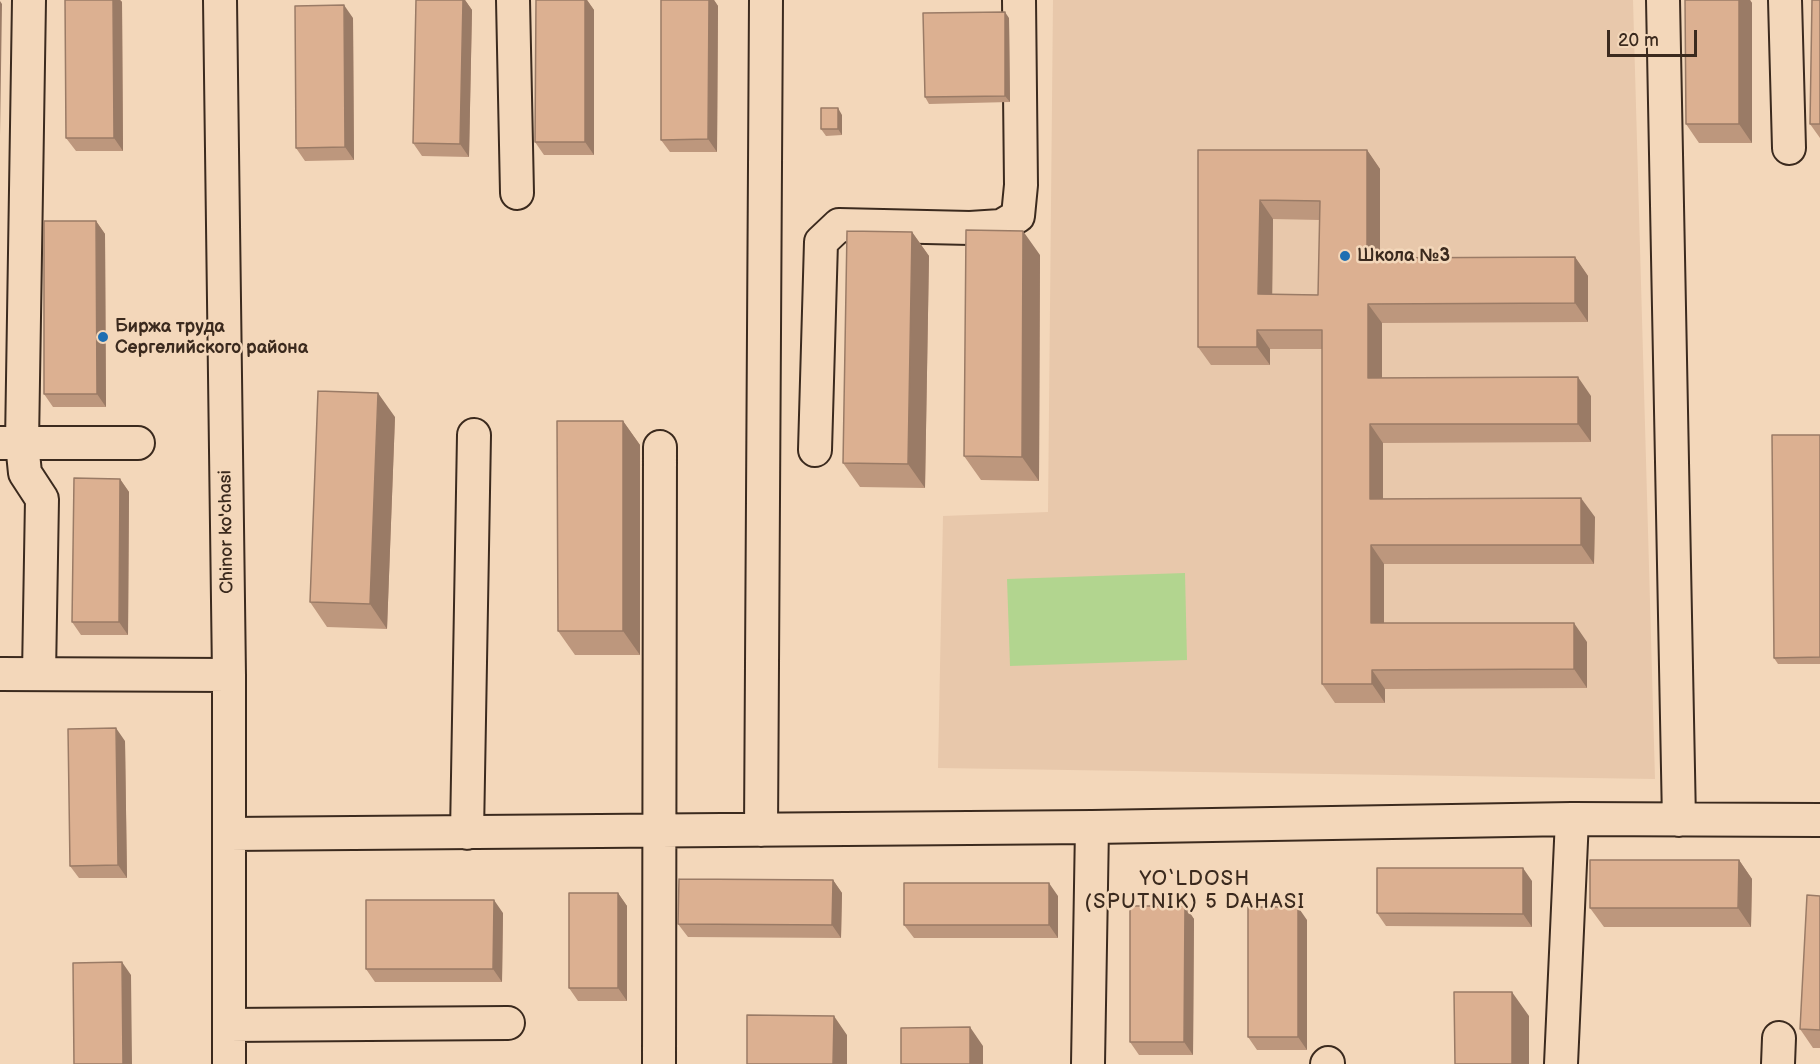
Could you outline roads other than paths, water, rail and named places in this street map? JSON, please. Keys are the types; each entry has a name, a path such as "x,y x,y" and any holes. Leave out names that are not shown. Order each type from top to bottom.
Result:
{"street":[{"path":"29,0 11,443 25,473 42,499 39,674"},
{"name":"Chinor ko'chasi","path":"220,0 229,675 229,1064"},
{"path":"513,0 517,193"},
{"path":"761,830 766,0"},
{"path":"815,450 821,242 839,225 970,228 1001,226 1018,216 1022,185 1019,0"},
{"path":"1663,0 1679,820"},
{"path":"1785,0 1789,148"},
{"path":"467,833 474,435"},
{"path":"11,443 138,443"},
{"path":"659,1064 660,447"},
{"path":"0,674 229,675"},
{"path":"1561,1064 1572,819"},
{"path":"230,834 1092,827 1572,819 1820,820"},
{"path":"1088,1064 1092,827"},
{"path":"229,1025 508,1023"}],"place":[{"name":"Школа №3","path":"1345,256"},
{"name":"Биржа труда Сергелийского района","path":"103,337"}],"district":[{"name":"YO‘LDOSH (SPUTNIK) 5 DAHASI","path":"1195,892"}]}
